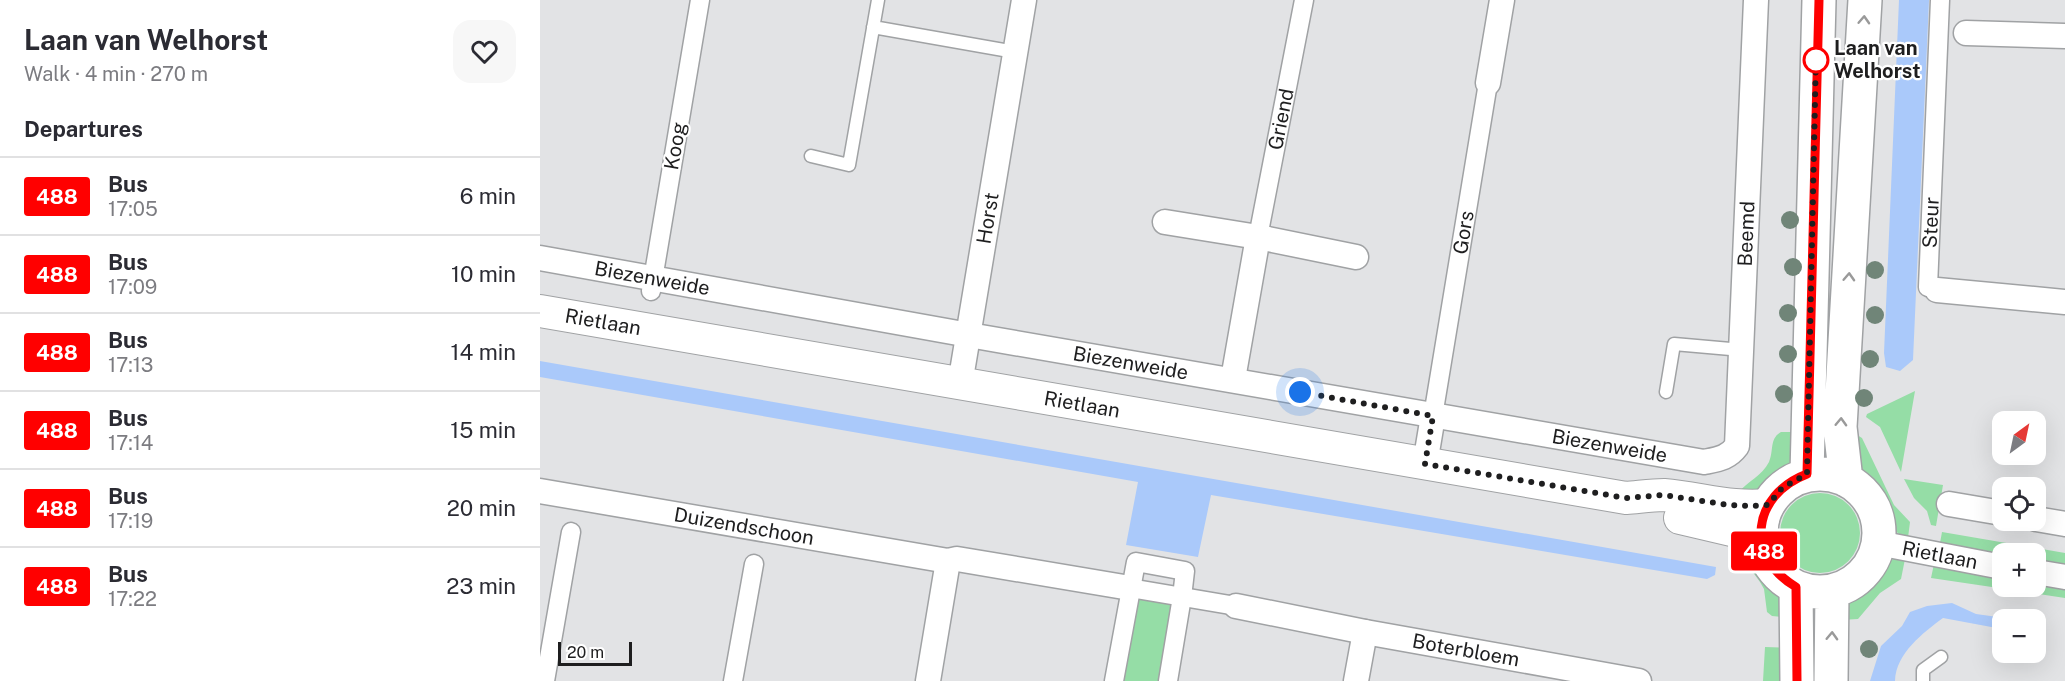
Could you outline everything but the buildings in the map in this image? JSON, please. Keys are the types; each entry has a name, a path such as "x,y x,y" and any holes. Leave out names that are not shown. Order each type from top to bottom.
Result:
{"main road":[{"path":"1807,474 1819,0"},
{"path":"1846,480 1840,427 1865,0"},
{"path":"1807,474 1835,476 1846,480 1862,491 1873,506 1879,524 1876,554 1865,572 1848,585 1832,591 1817,592 1796,587 1787,582 1772,567 1767,557 1761,537 1762,520 1768,505 1782,488 1807,474"},
{"path":"1796,587 1797,681"},
{"path":"1830,681 1832,591"}],"street":[{"name":"Koog","path":"652,285 700,0"},
{"name":"Horst","path":"960,384 1024,0"},
{"name":"Griend","path":"1233,379 1304,0"},
{"name":"Gors","path":"1425,464 1502,0"},
{"name":"Beemd","path":"1721,459 1731,454 1737,446 1756,0"},
{"name":"Steur","path":"1940,0 1928,287 1937,290 2065,302"},
{"path":"1939,21 1966,33 2065,36"},
{"path":"1165,222 1258,237 1356,257"},
{"name":"Biezenweide","path":"540,258 652,285 1233,379 1704,462 1721,459"},
{"name":"Rietlaan","path":"540,311 1626,498 1663,495 1729,505 1768,505"},
{"name":"Duizendschoon","path":"540,491 948,561 957,559 1182,597"},
{"name":"Rietlaan","path":"1626,498 1661,514 1701,521 1761,537"},
{"path":"1949,504 1992,511"},
{"path":"2046,521 2065,524"},
{"path":"545,681 571,532"},
{"name":"Rietlaan","path":"1878,543 1992,565"},
{"path":"928,681 948,561"},
{"path":"1114,681 1128,587 1136,562 1185,571 1168,681"},
{"path":"733,681 754,564"},
{"path":"2046,574 2065,577"},
{"name":"Boterbloem","path":"1182,597 1639,681"},
{"path":"1356,681 1365,632"}],"lane":[{"path":"811,156 849,165 878,0"},
{"path":"873,27 1016,52"},
{"path":"1666,392 1674,344 1742,350"},
{"path":"1923,681 1923,670 1941,657"}],"green space":[{"path":"1915,391 1901,472 1880,427 1866,417 1867,414"},
{"path":"1781,432 1801,432 1793,464 1789,470 1764,490 1738,493 1766,467 1775,438"},
{"path":"1857,435 1862,438 1894,505 1910,522 1908,538 1900,535 1888,524 1883,504 1862,477"},
{"path":"1904,479 1943,485 1936,526 1931,525 1927,511 1914,498"},
{"path":"1812,493 1828,493 1849,504 1860,525 1860,541 1849,562 1828,573 1812,573 1798,567 1786,555 1780,541 1780,525 1786,511 1798,499"},
{"path":"1942,532 2006,543 1992,543 1992,552 1940,543"},
{"path":"1730,541 1751,549 1784,595 1791,618 1772,616 1767,612 1764,589"},
{"path":"2046,550 2065,553 2065,565 2046,562"},
{"path":"1900,558 1905,559 1901,579 1880,593 1858,619 1841,620 1846,601 1852,593 1867,581 1880,564"},
{"path":"1934,564 1992,573 1992,587 1931,578"},
{"path":"2046,583 2065,586 2065,598 2046,595"},
{"path":"1137,595 1173,602 1159,681 1122,681"},
{"path":"1765,647 1792,648 1787,681 1763,681"}],"water":[{"path":"1899,0 1929,0 1913,360 1900,371 1886,367 1884,353"},
{"path":"540,361 1716,567 1715,575 1707,579 1211,495 1198,557 1126,545 1138,482 540,377"},
{"path":"1952,603 1976,614 1992,616 1992,627 1943,618 1919,637 1905,653 1900,661 1895,681 1870,681 1881,646 1902,626 1910,612 1927,606"}],"bus line":[{"name":"488","path":"1797,681 1796,587 1787,582 1772,567 1763,547 1761,528 1768,505 1777,493 1807,474 1819,0"}],"place":[{"name":"Laan van Welhorst","path":"1816,60"}],"route":[{"path":"1300,392 1433,416 1425,464 1626,498 1663,495 1729,505 1768,505 1782,488 1807,474 1816,55 1816,60"}]}
